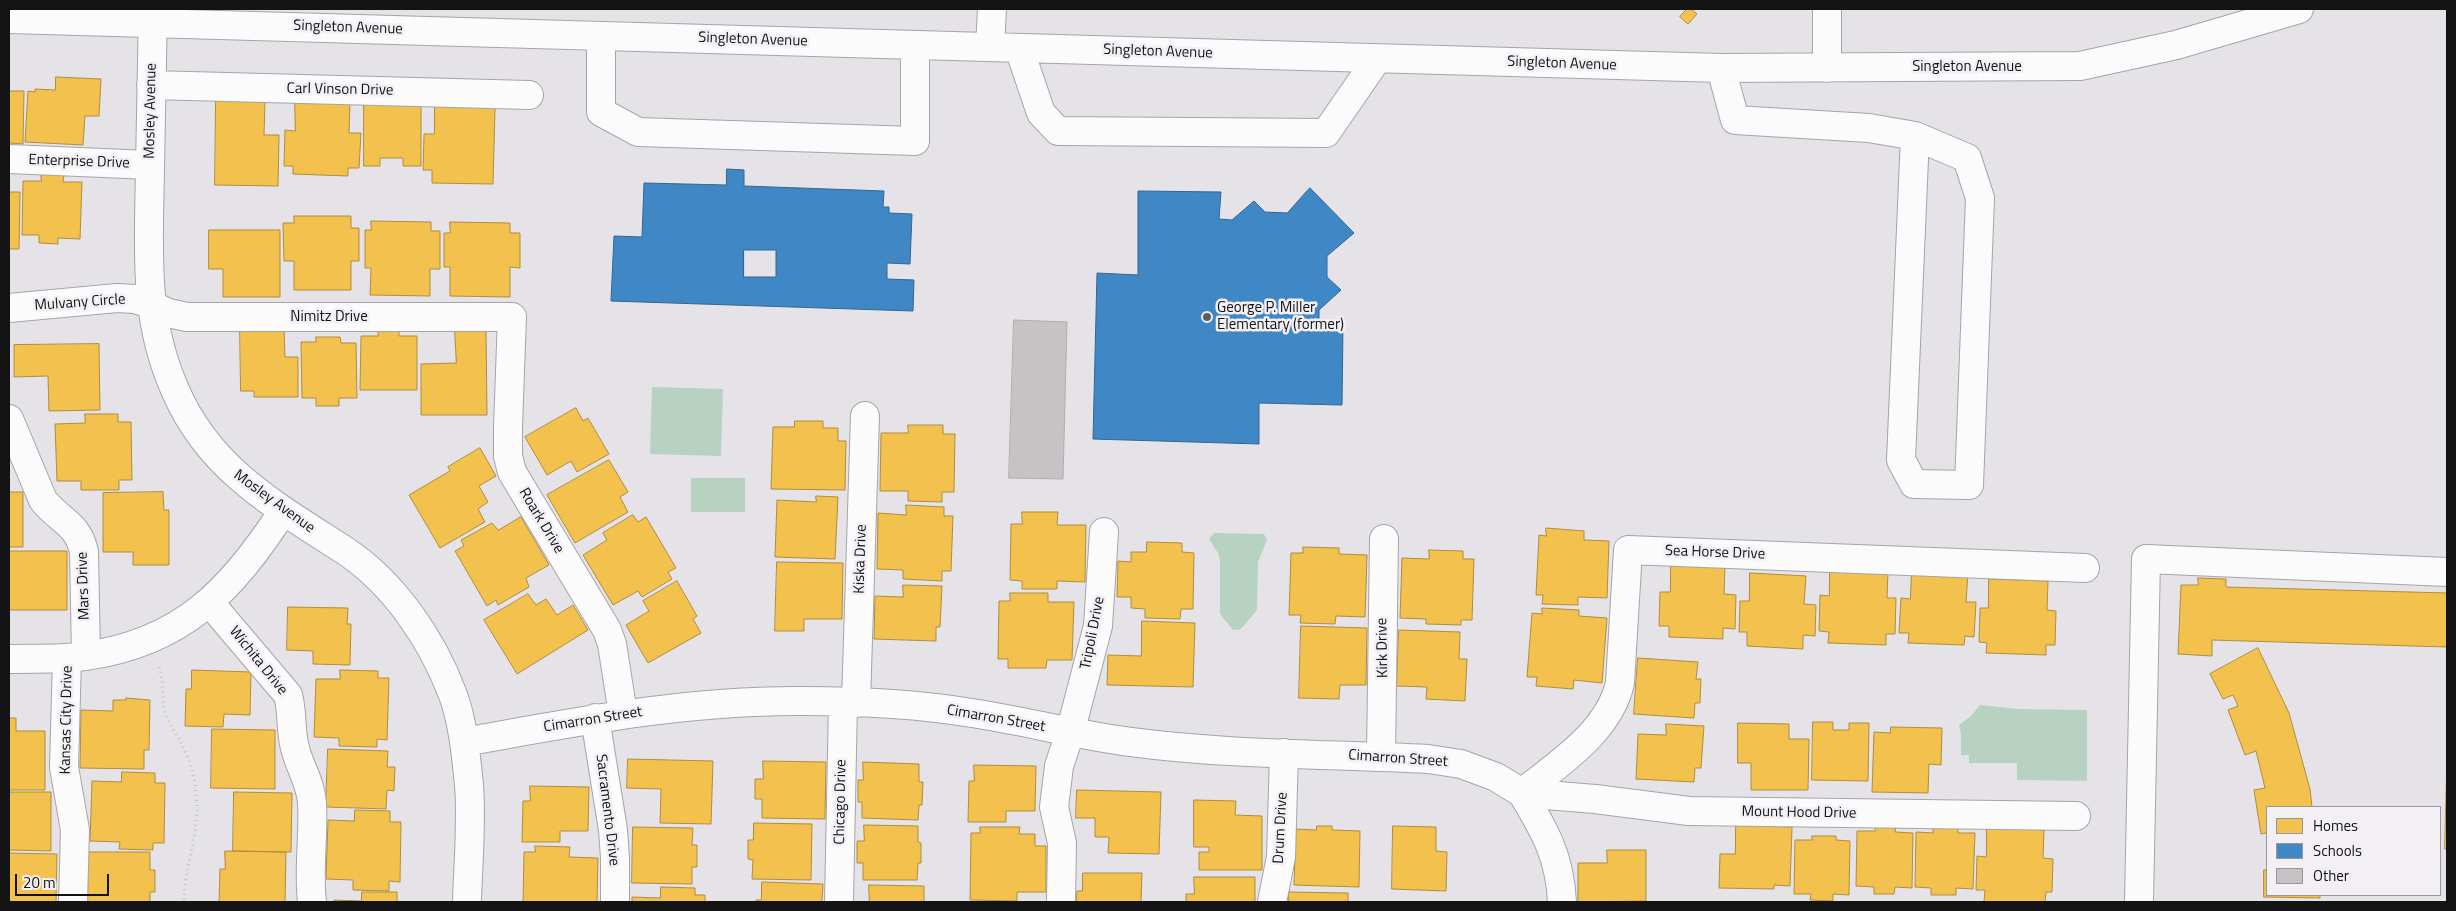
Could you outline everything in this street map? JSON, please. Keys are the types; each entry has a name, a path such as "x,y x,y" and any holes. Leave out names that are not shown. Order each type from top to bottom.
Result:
{"street":[{"path":"990,47 992,9"},
{"path":"1827,9 1827,68"},
{"name":"Singleton Avenue","path":"9,19 153,16 601,36 1377,59 1722,68 1827,68 2080,66 2176,45 2299,9"},
{"name":"Mosley Avenue","path":"153,16 148,256 150,304 159,352 176,395 199,433 226,466 254,491 348,552 385,585 412,618 434,654 453,696 464,742 469,788 467,902"},
{"path":"601,36 601,112 638,132 915,141 915,45"},
{"path":"1019,48 1041,113 1058,132 1326,132 1377,59"},
{"path":"1722,68 1735,120 1869,128 1915,136 1967,158 1980,198 1969,484 1914,484 1901,460 1915,136"},
{"name":"Carl Vinson Drive","path":"151,85 529,95"},
{"name":"Enterprise Drive","path":"9,160 150,165"},
{"name":"Mulvany Circle","path":"9,308 116,298 135,299 150,304"},
{"name":"Nimitz Drive","path":"150,304 168,313 187,317 512,316"},
{"name":"Roark Drive","path":"512,316 508,427 508,456 512,472 607,630 612,644 623,714"},
{"name":"Kiska Drive","path":"850,702 865,416"},
{"name":"Mars Drive","path":"9,418 43,500 49,508 72,526 81,538 84,552 77,657"},
{"path":"9,658 77,657 134,645 175,627 210,603 238,576 283,511"},
{"name":"Tripoli Drive","path":"1061,902 1062,843 1054,807 1059,766 1070,733 1098,626 1104,532"},
{"name":"Kirk Drive","path":"1381,756 1384,539"},
{"name":"Sea Horse Drive","path":"1522,793 1580,747 1610,710 1617,698 1620,682 1628,550 2085,568"},
{"path":"2139,902 2146,560 2447,572"},
{"name":"Wichita Drive","path":"210,603 288,695 292,712 292,735 295,749 310,789 312,802 309,875 312,902"},
{"name":"Kansas City Drive","path":"73,902 75,830 64,767 77,657"},
{"name":"Cimarron Street","path":"464,742 623,714 759,702 850,702 972,712 1070,733 1196,749 1428,758 1461,764 1496,777 1522,793"},
{"name":"Chicago Drive","path":"839,902 850,702"},
{"name":"Sacramento Drive","path":"595,718 613,830 615,858 614,902"},
{"name":"Drum Drive","path":"1272,902 1281,857 1284,753"},
{"path":"1522,793 1552,846 1557,861 1562,902"},
{"name":"Mount Hood Drive","path":"1522,793 1595,799 1690,811 2076,816"}],"path":[{"path":"144,641 161,672 166,716 185,750 194,778 197,809 184,885 184,902"}],"green space":[{"path":"652,387 723,389 721,456 650,454"},
{"path":"691,478 745,478 745,512 691,512"},
{"path":"1214,533 1264,534 1267,540 1258,562 1257,610 1241,629 1233,630 1220,614 1220,561 1218,553 1209,539"},
{"path":"1980,705 2018,709 2087,710 2087,781 2017,780 2017,763 1969,763 1969,755 1961,755 1959,725 1970,717"}],"building: Homes":[{"path":"1687,9 1691,9 1697,14 1688,24 1680,17"},
{"path":"56,77 101,79 99,116 85,116 83,145 25,142 28,91 35,92 35,89 55,90"},
{"path":"9,91 24,91 23,144 9,143"},
{"path":"216,100 265,101 264,135 279,135 278,186 215,185"},
{"path":"295,101 350,104 349,133 361,133 359,168 348,168 348,176 293,174 293,166 284,166 285,130 295,131"},
{"path":"364,103 421,104 421,166 403,166 403,158 380,158 380,166 364,166"},
{"path":"435,106 495,108 493,184 432,183 432,170 423,170 424,134 434,134"},
{"path":"41,174 64,175 63,182 82,182 80,239 58,238 58,244 39,243 39,235 22,235 23,181 41,181"},
{"path":"9,192 20,192 19,249 9,249"},
{"path":"294,216 351,216 351,228 359,228 359,261 351,261 351,290 294,290 294,261 284,261 283,223 294,223"},
{"path":"371,221 431,222 431,231 440,231 440,269 430,269 430,296 370,295 371,268 365,268 365,230 371,230"},
{"path":"450,222 510,223 510,233 520,233 520,268 510,267 510,297 450,296 450,267 444,267 444,233 450,233"},
{"path":"209,230 280,230 280,297 223,297 223,269 209,269"},
{"path":"240,329 284,329 285,357 298,357 298,397 254,397 254,391 241,391"},
{"path":"378,330 399,330 399,336 417,336 417,390 360,390 361,336 378,336"},
{"path":"455,330 486,330 487,415 421,415 421,364 456,363"},
{"path":"316,337 340,337 341,343 356,343 357,398 339,398 339,406 316,406 316,398 302,398 301,342 316,342"},
{"path":"99,344 100,410 49,411 48,376 14,377 14,345"},
{"path":"576,408 583,421 588,418 609,454 577,472 571,461 547,475 525,437"},
{"path":"85,414 118,414 118,422 131,422 132,480 119,480 119,490 81,490 81,481 57,481 55,424 85,423"},
{"path":"795,421 823,421 823,428 838,428 838,441 846,441 845,490 771,489 773,427 794,427"},
{"path":"908,425 943,425 943,434 955,434 954,492 942,492 942,502 908,501 908,491 880,491 881,433 908,433"},
{"path":"480,448 496,476 479,486 488,502 478,509 485,522 440,548 409,495 450,471 448,467"},
{"path":"609,460 628,492 620,497 628,512 575,543 547,495"},
{"path":"9,492 23,492 23,547 9,547"},
{"path":"163,492 164,510 169,510 169,565 133,565 133,552 103,552 103,493"},
{"path":"816,496 838,497 835,559 775,557 777,500 816,502"},
{"path":"906,505 944,507 944,516 953,516 951,571 942,571 942,581 903,579 903,570 877,569 878,513 906,515"},
{"path":"1022,512 1058,512 1057,525 1086,525 1085,582 1057,581 1057,589 1022,589 1022,581 1010,580 1011,524 1022,524"},
{"path":"633,515 638,522 646,517 676,568 668,572 672,579 642,597 638,591 613,605 583,555 607,540 603,533"},
{"path":"521,517 549,565 526,578 529,587 498,605 496,600 487,606 455,551 464,546 461,540 492,523 498,530"},
{"path":"1546,528 1584,531 1584,540 1609,541 1607,598 1578,597 1578,605 1542,604 1543,595 1536,595 1539,535 1546,536"},
{"path":"1147,542 1182,543 1182,552 1194,553 1193,609 1181,609 1180,619 1145,618 1145,609 1131,608 1131,597 1117,597 1118,561 1131,562 1131,552 1146,552"},
{"path":"1303,547 1339,548 1339,554 1367,555 1365,617 1336,616 1335,624 1300,623 1301,615 1289,615 1291,553 1303,553"},
{"path":"1429,550 1463,551 1463,559 1474,559 1472,620 1461,620 1461,625 1426,624 1426,619 1400,618 1402,558 1429,559"},
{"path":"9,551 67,551 67,610 9,610"},
{"path":"777,562 843,563 842,619 804,619 804,631 775,631"},
{"path":"1671,564 1725,566 1724,594 1736,595 1735,629 1723,628 1723,639 1669,637 1669,626 1659,626 1660,592 1670,592"},
{"path":"1830,569 1888,571 1887,598 1896,598 1895,634 1886,634 1886,645 1828,643 1829,632 1819,631 1820,595 1829,596"},
{"path":"1912,571 1968,573 1966,602 1976,602 1974,637 1965,636 1964,645 1908,643 1909,633 1899,633 1901,598 1910,599"},
{"path":"1750,573 1806,576 1804,604 1816,605 1815,636 1803,635 1803,649 1747,646 1747,632 1739,632 1740,601 1749,601"},
{"path":"2198,578 2226,579 2226,587 2447,593 2447,647 2212,640 2212,656 2178,654 2181,585 2198,585"},
{"path":"1989,579 2048,581 2047,610 2056,611 2055,645 2046,645 2046,655 1986,653 1987,643 1979,642 1980,608 1988,608"},
{"path":"677,581 697,616 693,619 701,633 648,663 626,625 649,611 643,601"},
{"path":"903,585 942,586 940,627 936,627 936,641 874,639 875,596 903,597"},
{"path":"1010,593 1048,593 1048,602 1074,602 1072,660 1047,660 1046,668 1008,668 1008,659 998,659 999,601 1010,601"},
{"path":"528,594 536,605 546,599 557,615 573,605 588,630 517,674 484,620"},
{"path":"288,607 348,608 347,624 351,624 350,665 313,664 313,651 287,650"},
{"path":"1542,608 1579,610 1579,616 1607,618 1602,683 1574,680 1573,689 1536,686 1537,677 1527,677 1532,613 1542,614"},
{"path":"1142,621 1195,623 1193,687 1107,685 1108,655 1141,656"},
{"path":"1301,626 1367,628 1366,685 1340,685 1339,699 1299,698"},
{"path":"1399,630 1460,632 1459,659 1467,659 1465,701 1426,699 1427,687 1397,686"},
{"path":"2258,648 2289,713 2310,789 2312,806 2266,806 2266,833 2261,834 2254,790 2265,788 2256,751 2245,755 2228,710 2238,706 2233,695 2223,699 2210,674"},
{"path":"1638,658 1698,662 1696,679 1701,679 1700,703 1695,703 1694,718 1634,714"},
{"path":"192,670 251,672 250,715 224,714 223,727 185,726 186,689 191,689"},
{"path":"340,670 378,671 378,678 389,678 387,740 377,739 377,747 339,746 339,738 314,737 316,679 340,679"},
{"path":"126,698 150,700 149,750 144,750 144,769 80,768 81,710 113,711 113,700 126,700"},
{"path":"9,718 16,718 16,731 45,731 45,790 9,790"},
{"path":"1813,722 1833,722 1833,730 1849,730 1849,723 1869,723 1868,781 1812,780"},
{"path":"1738,723 1789,724 1789,739 1809,739 1808,790 1751,790 1751,763 1738,763"},
{"path":"1666,724 1704,726 1701,768 1695,768 1694,782 1636,779 1638,734 1666,735"},
{"path":"1891,727 1942,728 1941,765 1929,764 1928,793 1872,792 1874,732 1890,733"},
{"path":"212,729 275,730 275,789 211,788"},
{"path":"328,749 388,751 387,767 395,767 394,791 387,790 386,809 326,807"},
{"path":"2447,758 2447,849 2445,849"},
{"path":"628,759 713,761 711,824 660,823 661,789 627,788"},
{"path":"763,761 826,762 825,819 762,818 762,799 755,799 755,779 763,779"},
{"path":"863,762 919,764 919,782 923,782 922,805 919,805 918,820 862,818 862,802 858,802 858,780 863,780"},
{"path":"974,765 1036,766 1035,811 1006,811 1006,822 968,822 969,781 974,781"},
{"path":"122,772 155,773 155,783 165,783 164,843 153,843 153,850 119,849 120,842 90,841 92,781 121,782"},
{"path":"530,786 589,787 588,831 560,831 560,842 522,842 523,801 530,801"},
{"path":"1077,790 1161,792 1159,854 1108,853 1109,837 1095,837 1095,818 1076,818"},
{"path":"9,792 51,792 51,851 9,850"},
{"path":"234,792 292,793 291,852 233,851"},
{"path":"1194,800 1236,801 1235,815 1262,816 1262,870 1199,870 1199,852 1209,852 1209,847 1194,847"},
{"path":"355,810 390,811 390,822 401,822 400,882 389,881 389,891 353,890 353,880 326,879 328,820 354,821"},
{"path":"754,823 812,824 811,880 752,879 753,860 748,859 748,840 753,840"},
{"path":"864,825 918,826 918,842 921,843 921,863 918,863 917,880 863,880 863,863 857,863 857,841 864,841"},
{"path":"1736,825 1792,827 1790,886 1774,885 1774,889 1719,888 1720,854 1735,854"},
{"path":"1317,826 1332,826 1332,830 1360,831 1359,887 1294,885 1296,829 1316,830"},
{"path":"1393,826 1436,827 1436,851 1447,852 1446,891 1392,889"},
{"path":"1875,826 1896,827 1895,832 1913,833 1912,888 1895,887 1894,894 1874,894 1874,887 1856,886 1857,831 1875,831"},
{"path":"633,827 693,828 692,845 697,845 697,867 692,867 692,884 632,883"},
{"path":"980,827 1020,827 1019,834 1035,834 1035,846 1046,846 1046,892 1017,892 1017,901 970,900 971,833 980,833"},
{"path":"1933,827 1958,828 1958,833 1975,833 1973,889 1956,888 1956,895 1931,895 1931,888 1915,887 1916,832 1933,833"},
{"path":"1987,828 2044,830 2043,858 2053,859 2052,892 2046,892 2045,902 1984,902 1985,890 1976,890 1977,856 1986,857"},
{"path":"1812,836 1836,836 1836,840 1850,841 1849,895 1833,894 1833,901 1810,900 1811,894 1794,894 1795,840 1812,840"},
{"path":"535,846 570,847 569,857 598,858 597,902 523,902 524,852 535,852"},
{"path":"1607,850 1646,850 1646,901 1578,902 1578,863 1607,863"},
{"path":"225,851 286,852 285,902 219,902 220,869 225,869"},
{"path":"88,852 150,852 150,870 155,870 155,892 150,892 150,902 88,902"},
{"path":"9,853 57,854 56,902 9,902"},
{"path":"2264,870 2266,870 2266,896 2320,896 2320,898 2264,897"},
{"path":"1083,873 1142,873 1141,902 1076,902 1077,891 1082,891"},
{"path":"1194,877 1255,877 1255,902 1186,902 1186,894 1194,894"},
{"path":"762,882 823,884 822,902 756,902 756,900 761,900"},
{"path":"869,885 924,886 924,902 869,902"},
{"path":"661,887 695,888 695,895 705,895 705,902 632,902 632,897 660,898"},
{"path":"362,892 397,892 397,902 334,902 334,900 361,901"},
{"path":"1289,892 1348,893 1348,902 1289,902"}],"building: Schools":[{"path":"727,169 744,170 744,186 884,191 883,207 889,207 889,213 912,214 910,264 887,263 887,279 914,280 913,311 611,301 614,236 642,237 644,183 726,185","holes":["744,250 776,250 776,277 744,277"]},
{"name":"George P. Miller Elementary (former)","path":"1310,188 1354,233 1327,256 1327,277 1341,290 1319,310 1319,324 1343,324 1342,405 1259,403 1259,444 1093,439 1097,273 1138,275 1138,191 1221,192 1219,219 1232,220 1254,201 1265,212 1287,213"}],"building: Other":[{"path":"1014,320 1067,322 1063,479 1009,478"}],"place":[{"name":"George P. Miller Elementary (former)","path":"1207,317"}]}
